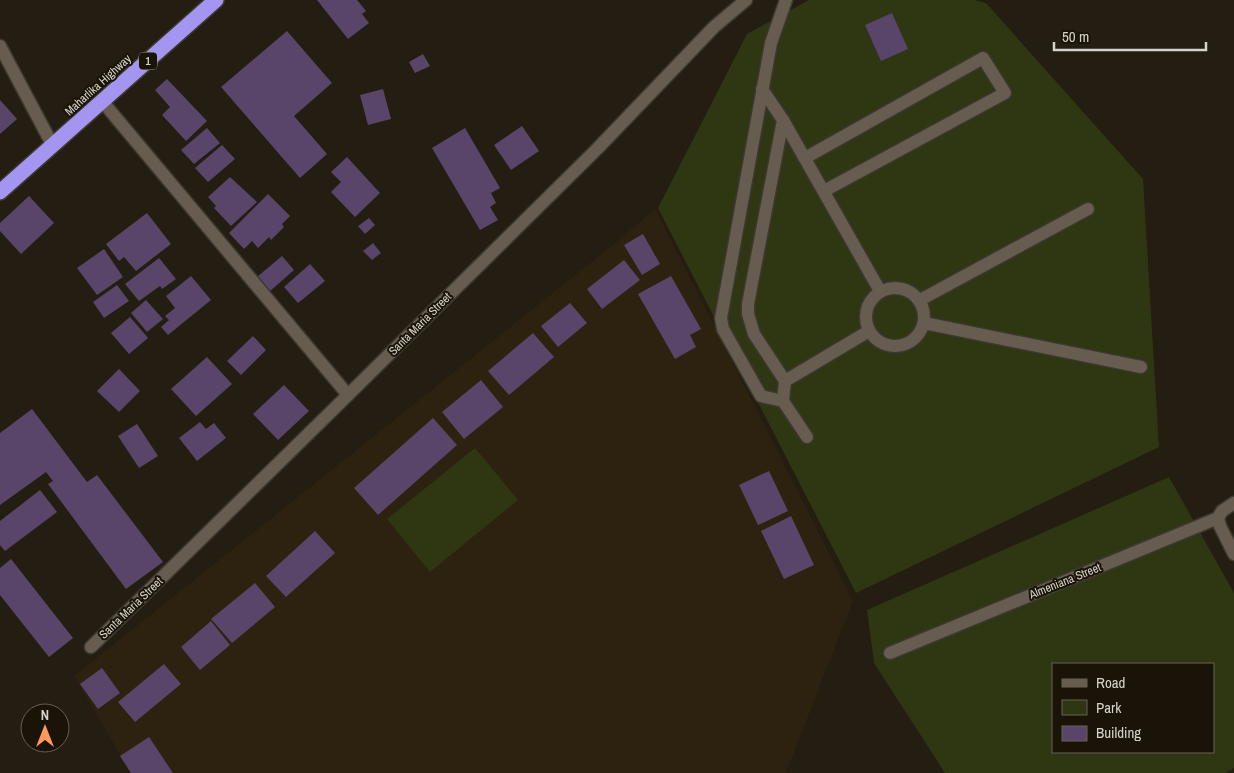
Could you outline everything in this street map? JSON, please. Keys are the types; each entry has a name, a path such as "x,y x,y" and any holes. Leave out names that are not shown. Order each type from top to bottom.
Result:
{"highway":[{"name":"Maharlika Highway","path":"0,192 216,0"}],"street":[{"name":"Santa Maria Street","path":"91,647 597,149 714,27 746,0"},
{"path":"783,401 761,396 723,329 722,318 771,43 786,0"},
{"path":"0,46 53,146"},
{"path":"805,158 983,58 1005,94 824,191"},
{"path":"762,90 783,120 880,291"},
{"path":"102,101 348,395"},
{"path":"783,120 748,304 748,314 754,334 785,381 783,401 807,437"},
{"path":"920,300 1088,209"},
{"path":"902,288 920,300 925,311 924,323 918,336 907,344 893,346 879,342 869,331 866,320 867,309 872,298 880,291 902,288"},
{"path":"924,323 1141,367"},
{"path":"785,381 869,331"},
{"name":"Almeniana Street","path":"890,653 1218,518 1222,511 1234,503"},
{"path":"1218,518 1234,554"}],"shaded area":[{"path":"655,209 853,601 786,773 131,773 74,676 614,244"}],"green space":[{"path":"809,0 974,0 986,3 1143,179 1159,447 856,593 658,208 747,34"},
{"path":"475,448 518,500 430,572 387,519"},
{"path":"1169,477 1234,593 1234,768 1226,773 945,773 874,663 867,610"}],"building":[{"path":"317,0 357,0 366,11 362,14 369,23 348,39"},
{"path":"892,13 908,49 881,61 865,25"},
{"path":"287,31 332,83 294,116 327,154 300,178 221,87"},
{"path":"423,54 430,66 415,73 409,62"},
{"path":"167,79 207,121 186,141 162,115 170,107 155,90"},
{"path":"383,89 391,119 368,125 360,95"},
{"path":"0,100 17,119 0,134"},
{"path":"522,126 539,151 511,170 494,145"},
{"path":"207,128 220,143 194,164 181,150"},
{"path":"465,128 500,188 491,193 496,203 490,207 498,220 480,230 432,148"},
{"path":"222,145 235,159 208,182 195,168"},
{"path":"347,157 380,193 355,217 331,192 341,182 331,172"},
{"path":"230,177 257,202 231,226 214,208 216,206 208,197"},
{"path":"268,194 290,216 282,224 284,227 271,240 269,237 258,248 252,241 244,249 229,233"},
{"path":"29,196 54,223 21,254 0,231 0,223"},
{"path":"147,213 171,244 136,271 124,257 119,261 106,244"},
{"path":"369,218 375,225 365,234 358,226"},
{"path":"643,234 660,264 642,275 624,245"},
{"path":"373,243 381,253 372,260 363,251"},
{"path":"104,249 123,277 97,295 77,268"},
{"path":"282,256 294,270 269,292 257,277"},
{"path":"159,258 176,279 162,289 160,286 139,301 125,284"},
{"path":"624,260 640,280 602,309 587,289"},
{"path":"310,264 325,281 298,303 284,287"},
{"path":"191,276 211,300 168,335 161,327 169,320 165,316 175,308 166,296"},
{"path":"671,276 701,329 690,335 696,347 675,359 638,294"},
{"path":"117,285 129,301 104,318 93,302"},
{"path":"146,300 163,319 147,332 131,313"},
{"path":"570,303 587,323 558,347 541,326"},
{"path":"130,317 148,338 129,354 111,333"},
{"path":"533,333 554,357 509,395 488,371"},
{"path":"253,336 266,350 241,375 227,361"},
{"path":"207,357 232,384 196,416 171,389"},
{"path":"119,369 140,391 119,412 97,391"},
{"path":"481,380 503,407 464,439 442,412"},
{"path":"284,385 309,411 278,440 253,414"},
{"path":"32,409 87,482 97,475 163,562 126,589 48,484 53,481 46,472 0,505 0,433"},
{"path":"433,418 457,445 378,515 354,488"},
{"path":"200,422 206,429 214,423 226,438 197,461 179,438"},
{"path":"137,424 158,456 139,468 118,436"},
{"path":"769,471 788,511 758,525 739,485"},
{"path":"40,490 57,512 5,551 0,545 0,521"},
{"path":"791,516 814,565 784,579 761,531"},
{"path":"315,531 335,553 286,597 266,576"},
{"path":"11,559 73,638 49,657 0,595 0,568"},
{"path":"255,583 275,607 232,643 211,619"},
{"path":"211,621 230,645 200,670 181,647"},
{"path":"164,664 181,684 135,722 118,702"},
{"path":"102,668 120,693 98,709 80,684"},
{"path":"149,737 173,773 131,773 120,756"}]}
